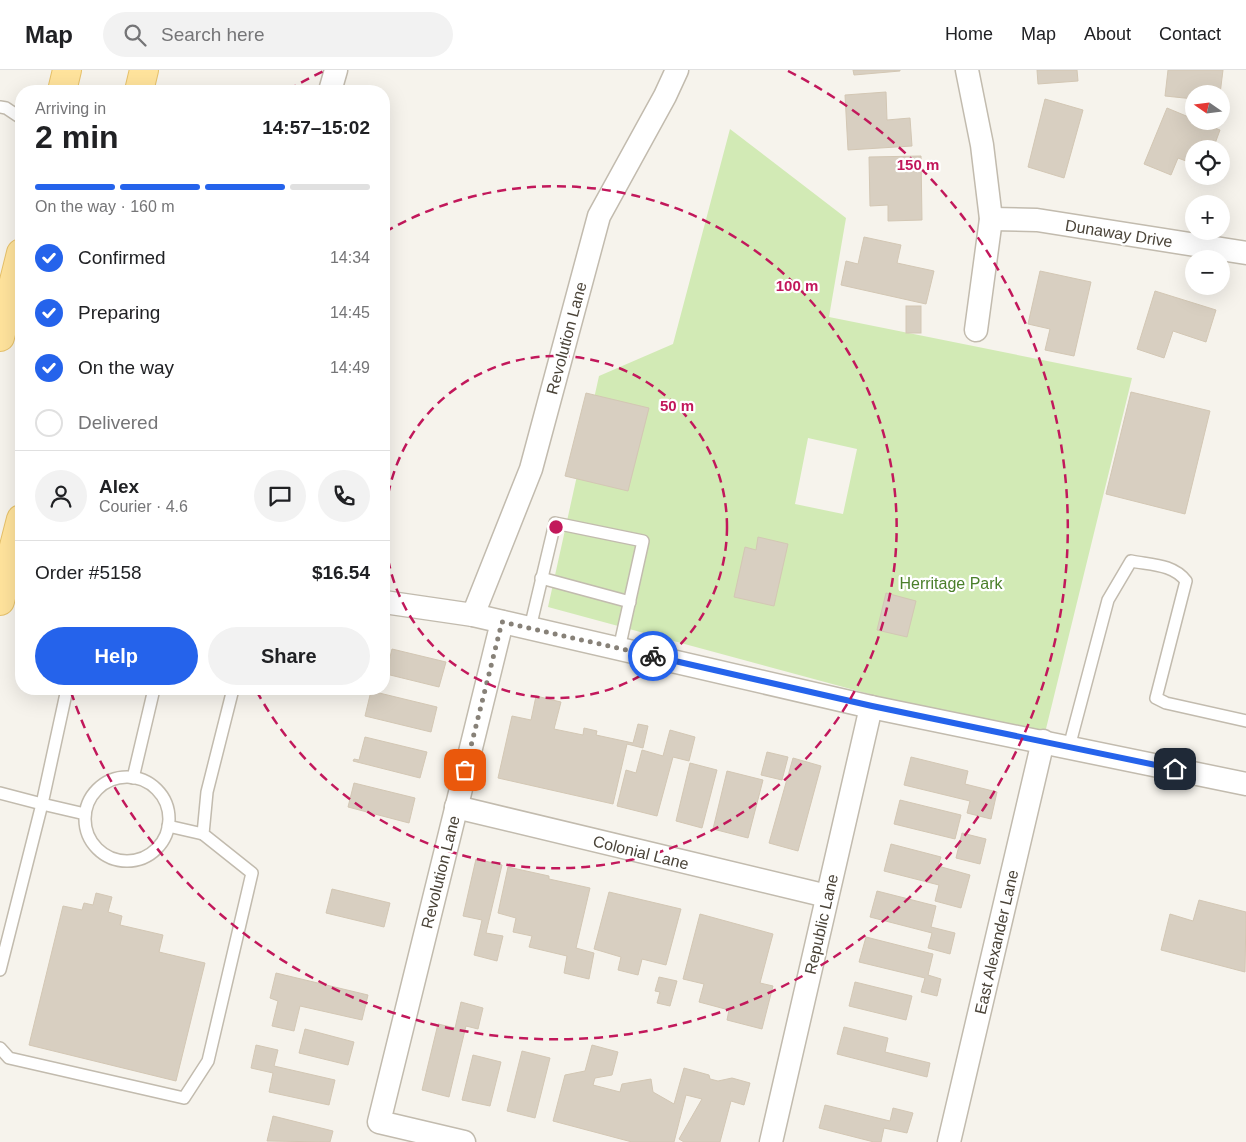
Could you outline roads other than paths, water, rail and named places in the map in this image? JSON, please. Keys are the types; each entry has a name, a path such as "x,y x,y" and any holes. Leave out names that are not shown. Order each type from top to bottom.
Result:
{"main road":[{"path":"63,85 67,70"},
{"path":"140,85 144,70"},
{"path":"0,337 15,277"},
{"path":"0,601 15,529"}],"street":[{"path":"332,85 336,70"},
{"name":"Revolution Lane","path":"473,615 531,468 598,216 666,96 677,70"},
{"path":"967,70 982,145 991,219 976,330"},
{"name":"Dunaway Drive","path":"991,219 1037,220 1246,251"},
{"path":"390,603 473,615 872,706 1246,784"},
{"name":"Revolution Lane","path":"464,1142 378,1122 502,622"},
{"name":"Republic Lane","path":"771,1142 872,706"},
{"name":"East Alexander Lane","path":"949,1142 1043,741"},
{"name":"Colonial Lane","path":"456,807 827,896"}],"lane":[{"path":"0,107 6,108 15,114"},
{"path":"530,628 555,523 643,540 619,648"},
{"path":"1069,747 1108,600 1131,562 1164,567 1179,572 1186,581 1156,698 1166,703 1246,721"},
{"path":"541,578 630,602"},
{"path":"0,970 42,804 66,695"},
{"path":"133,778 153,695"},
{"path":"203,834 207,792 231,695"},
{"path":"120,778 133,778 145,781 156,789 164,800 168,812 168,826 164,840 155,851 142,859 128,862 114,860 101,853 91,842 86,828 85,814 89,801 96,790 107,782 120,778"},
{"path":"0,793 85,814"},
{"path":"0,1048 9,1058 184,1098 208,1061 252,873 203,834 168,826"}],"park label":[{"name":"Herritage Park","path":"951,583"}]}
